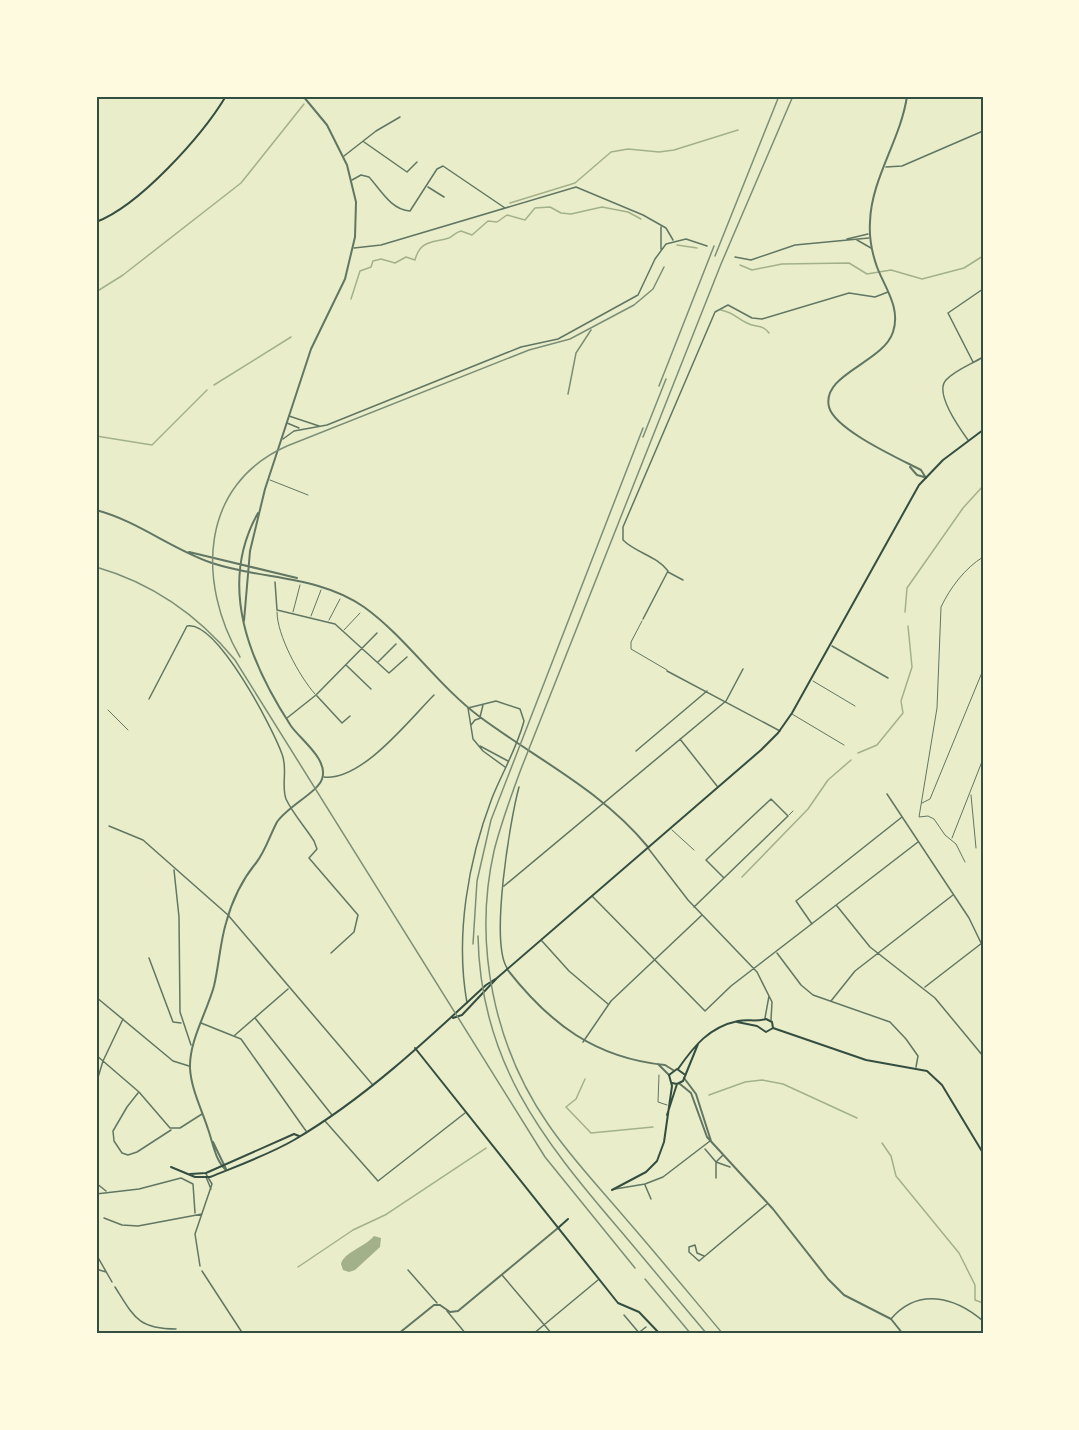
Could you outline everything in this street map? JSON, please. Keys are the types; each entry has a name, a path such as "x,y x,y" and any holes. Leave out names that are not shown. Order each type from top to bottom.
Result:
{"main road":[{"path":"96,222 125,208 145,190 206,126 226,96"},
{"path":"171,1167 190,1174 208,1177 297,1139 298,1136 333,1115 453,1018 467,1003 780,731 906,507 926,478 983,430"},
{"path":"453,1018 462,1015 497,978"},
{"path":"760,1028 763,1020"},
{"path":"668,1115 667,1105 672,1083 669,1075 673,1070 678,1069 693,1047 717,1028 736,1022 771,1020 773,1028"},
{"path":"736,1022 760,1028 766,1032 773,1028"},
{"path":"773,1028 811,1044 866,1060 927,1071 942,1084 983,1153"},
{"path":"612,1190 646,1172 657,1161 664,1142 668,1115 679,1084 698,1044"},
{"path":"415,1048 598,1280 621,1306 639,1312 660,1334"},
{"path":"678,1069 684,1076"},
{"path":"672,1083 679,1084"},
{"path":"190,1174 206,1173 294,1134 298,1136"},
{"path":"558,1228 568,1220"}],"street":[{"path":"226,1170 203,1114 190,1066 193,1047 214,985 228,915 250,869 256,863 278,821 291,806 315,789 323,777 323,769 317,756 287,718 250,650 240,604 242,565 280,441 314,341 340,294 354,248 357,213 352,180 344,156 327,125 303,96"},
{"path":"907,96 886,167 872,204 870,234 878,268 895,309 896,320 888,342 873,358 836,381 828,402 836,420 908,465 921,470 926,478"},
{"path":"344,156 400,117"},
{"path":"886,167 902,166 983,131"},
{"path":"363,141 407,172 417,162"},
{"path":"352,180 361,175 369,177 380,192 407,211 437,169 443,166 504,206 505,209"},
{"path":"427,186 444,197"},
{"path":"354,248 381,245 576,187 662,226 670,232 673,241"},
{"path":"280,441 294,430 320,426 521,347 552,341 638,295 661,249 662,226"},
{"path":"735,257 756,259 784,247 870,234"},
{"path":"846,239 870,238"},
{"path":"661,249 673,241 686,239 707,246"},
{"path":"857,239 872,248"},
{"path":"974,363 948,313 983,289"},
{"path":"683,580 668,572 655,559 627,545 623,540 622,532 715,312 728,305 752,318 762,319 849,293 875,297 888,292"},
{"path":"969,441 953,417 943,389 945,381 983,357"},
{"path":"289,416 320,426"},
{"path":"286,423 303,429"},
{"path":"908,465 917,475 926,478"},
{"path":"96,510 123,519 212,563 299,579"},
{"path":"243,623 248,566 258,513"},
{"path":"186,551 278,572 333,590 369,611 468,708 605,803 648,848 694,907 755,969 764,982 772,1002 771,1020"},
{"path":"643,619 668,572"},
{"path":"275,582 277,610 328,622 344,630 391,674 407,657"},
{"path":"149,699 187,626 195,626 217,645 238,672 252,692 285,764 285,792 291,806 315,841 316,849 309,858 359,917 354,932 331,953"},
{"path":"287,718 316,694 377,633"},
{"path":"377,662 396,644"},
{"path":"830,645 888,678"},
{"path":"345,665 371,689"},
{"path":"504,886 726,701 743,669"},
{"path":"667,671 780,731"},
{"path":"636,751 707,691"},
{"path":"316,694 342,723 350,716"},
{"path":"323,777 339,777 377,753 434,695"},
{"path":"467,1003 463,959 471,865 479,835 523,725 520,709 502,701 468,708"},
{"path":"481,718 484,704"},
{"path":"468,708 470,726 477,744 505,767"},
{"path":"470,726 475,720 481,718"},
{"path":"680,739 718,787"},
{"path":"477,744 508,761"},
{"path":"519,787 512,813 504,886 500,950 507,969 552,1019 583,1041 597,1048 673,1070"},
{"path":"887,794 953,894 983,947"},
{"path":"694,907 724,878 788,816 771,799 706,860 724,878"},
{"path":"812,924 796,904 797,900 903,817"},
{"path":"109,826 144,840 228,915 372,1084"},
{"path":"591,895 705,1011 755,969 918,842"},
{"path":"313,853 316,856"},
{"path":"175,869 173,876 179,917 182,1023 193,1047"},
{"path":"830,1002 848,978 953,894"},
{"path":"836,905 867,944 924,988 961,1026 983,1056"},
{"path":"583,1041 609,1004 702,915"},
{"path":"540,940 569,971 609,1004"},
{"path":"924,988 982,943"},
{"path":"777,952 807,990 830,1002 876,1015 892,1023 918,1056 916,1068"},
{"path":"149,958 173,1022 182,1023"},
{"path":"234,1035 289,988"},
{"path":"763,1020 769,995"},
{"path":"96,997 124,1017 173,1061 190,1066"},
{"path":"96,1084 103,1061 124,1017"},
{"path":"255,1018 333,1115"},
{"path":"201,1023 241,1039 306,1132"},
{"path":"96,1056 139,1092 172,1129"},
{"path":"658,1064 669,1075"},
{"path":"684,1076 696,1094 711,1141"},
{"path":"679,1084 691,1093 705,1133 711,1141 844,1295 891,1319 903,1334"},
{"path":"139,1092 113,1131 114,1141 122,1153 128,1155 137,1152 172,1129 180,1128 203,1114"},
{"path":"325,1120 378,1181 465,1113"},
{"path":"612,1190 645,1184 666,1175 711,1141"},
{"path":"705,1149 716,1162 730,1167"},
{"path":"716,1178 716,1162 723,1155"},
{"path":"200,1266 195,1248 196,1229 211,1189 206,1173"},
{"path":"96,1194 129,1191 181,1178 193,1184 195,1214"},
{"path":"96,1183 107,1192"},
{"path":"645,1184 651,1199"},
{"path":"704,1256 697,1253 694,1245 688,1247 696,1260 704,1256 767,1204"},
{"path":"104,1218 122,1225 138,1226 201,1214"},
{"path":"454,1320 458,1311 558,1228"},
{"path":"96,1254 112,1282"},
{"path":"96,1269 107,1272"},
{"path":"202,1270 243,1334"},
{"path":"408,1270 466,1334"},
{"path":"502,1275 552,1334"},
{"path":"534,1334 598,1280"},
{"path":"115,1287 138,1321 163,1329 176,1329"},
{"path":"891,1319 911,1303 922,1298 934,1298 966,1310 983,1321"},
{"path":"398,1334 439,1304"},
{"path":"446,1311 458,1311"},
{"path":"624,1316 638,1333 646,1327"}],"lane":[{"path":"268,479 308,495"},
{"path":"965,862 956,844 932,817 919,817 937,708 941,607 948,592 975,561 983,557"},
{"path":"292,614 300,585"},
{"path":"310,618 321,590"},
{"path":"328,622 340,599"},
{"path":"277,610 279,632 308,686 316,694"},
{"path":"344,630 360,613"},
{"path":"643,619 631,642 631,649 667,671"},
{"path":"922,803 930,799 983,670"},
{"path":"810,680 855,706"},
{"path":"108,710 128,730"},
{"path":"792,713 844,745"},
{"path":"951,840 983,759"},
{"path":"969,794 973,798 976,848"},
{"path":"788,816 793,811"},
{"path":"671,828 694,850"},
{"path":"659,1075 658,1102 667,1105"}],"shaded area":[{"path":"374,1236 381,1238 380,1247 355,1270 349,1272 343,1270 341,1264 346,1256"}],"waterway":[{"path":"96,292 123,275 241,183 304,104"},
{"path":"510,203 575,183 611,152 628,149 659,152 674,150 738,130"},
{"path":"351,299 360,271 371,267 373,261 381,259 395,263 406,257 415,260 420,249 428,243 449,238 461,231 472,235 488,221 497,222 507,215 525,220 535,208 550,207 561,213 571,214 602,207 628,212 641,219"},
{"path":"677,245 697,248"},
{"path":"740,265 752,270 782,264 849,263 867,274 891,270 922,279 964,268 983,256"},
{"path":"721,310 764,328 769,333"},
{"path":"214,385 291,337"},
{"path":"96,436 152,445 207,390"},
{"path":"905,612 907,588 963,508 983,486"},
{"path":"858,753 877,745 903,713 901,701 912,667 908,626"},
{"path":"742,877 808,809 828,780 851,760"},
{"path":"585,1079 576,1099 566,1107 591,1133 653,1127"},
{"path":"709,1095 745,1082 762,1080 783,1084 857,1118"},
{"path":"882,1143 891,1156 896,1176 959,1253 975,1285 975,1300 983,1303"},
{"path":"298,1267 353,1230 385,1215 486,1148"}],"railway":[{"path":"715,256 779,96"},
{"path":"723,1334 566,1149 529,1094 514,1062 493,993 486,922 488,886 494,851 521,769 721,264 793,96"},
{"path":"659,386 714,246"},
{"path":"240,657 226,628 217,598 213,568 214,538 222,510 236,485 258,463 287,446 529,350 570,339 634,305 653,289 664,267"},
{"path":"568,394 576,353 591,330"},
{"path":"643,437 666,379"},
{"path":"473,944 477,881 491,820 643,428"},
{"path":"96,567 136,582 173,603 206,629 235,660 545,1157 635,1268"},
{"path":"478,936 481,980 490,1021 503,1059 520,1095 564,1162 707,1334"},
{"path":"645,1279 691,1334"}]}
